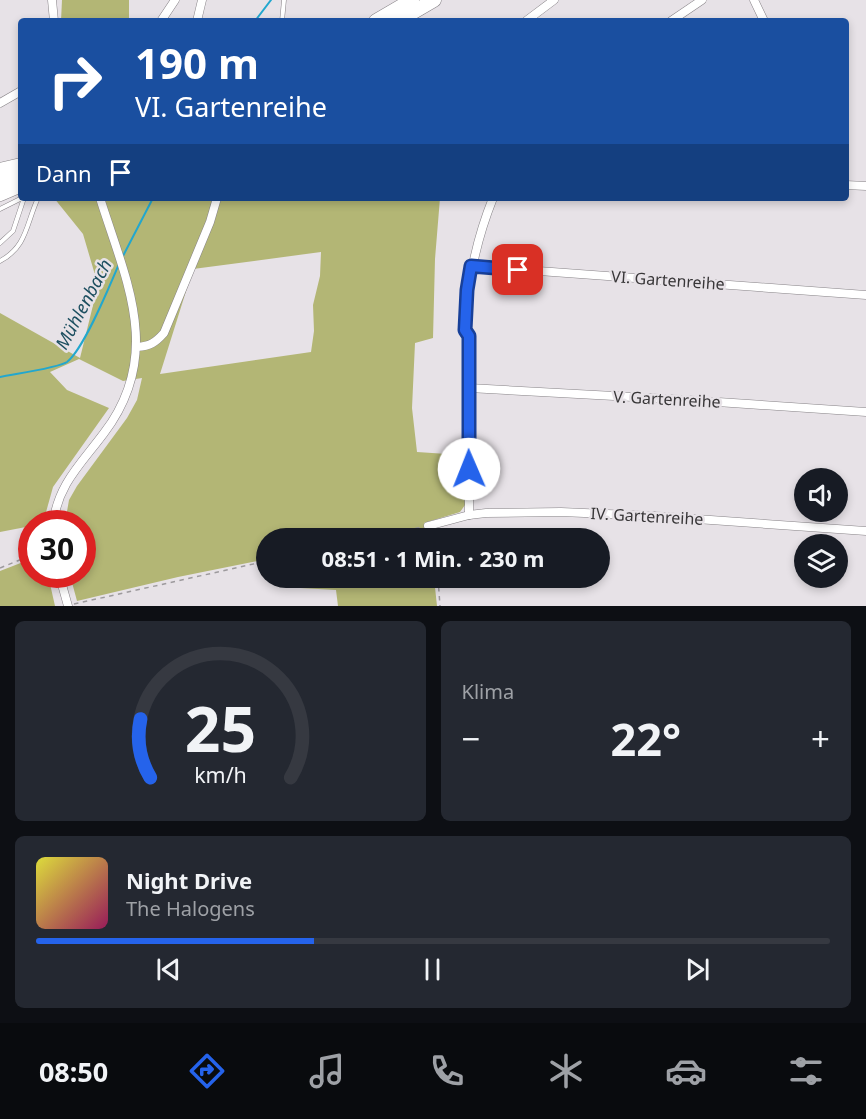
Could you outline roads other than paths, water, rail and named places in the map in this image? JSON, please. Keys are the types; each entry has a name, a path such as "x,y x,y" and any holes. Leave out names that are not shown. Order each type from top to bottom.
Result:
{"highway":[{"path":"381,18 412,0"},
{"path":"403,18 434,0"},
{"path":"0,170 18,166"},
{"path":"0,182 18,174"},
{"path":"0,194 18,185"}],"street":[{"path":"52,0 54,18"},
{"path":"163,18 175,0"},
{"path":"198,18 202,0"},
{"path":"530,18 554,0"},
{"path":"674,18 690,3 702,0"},
{"path":"754,0 763,18"},
{"path":"0,103 18,93"},
{"path":"849,185 866,186"},
{"path":"57,510 63,487 106,430 129,390 135,368 137,347 135,320 129,292 101,201"},
{"path":"137,347 156,343 164,333 210,222 216,201"},
{"path":"465,330 471,266 492,201"},
{"name":"VI. Gartenreihe","path":"471,266 866,295"},
{"path":"469,388 470,515"},
{"name":"V. Gartenreihe","path":"469,388 866,412"},
{"name":"IV. Gartenreihe","path":"428,526 470,515 561,512 866,531"},
{"path":"63,588 68,605"}],"lane":[{"path":"282,18 284,0"},
{"path":"0,209 18,200"},
{"path":"0,243 13,231 22,201"},
{"path":"0,261 20,246 37,201"},
{"path":"465,330 469,336 469,388"}],"waterway":[{"name":"Mühlenbach","path":"257,18 271,0"},
{"name":"Mühlenbach","path":"123,256 151,201"},
{"name":"Mühlenbach","path":"0,377 46,369 67,362 89,331 119,264"}]}
